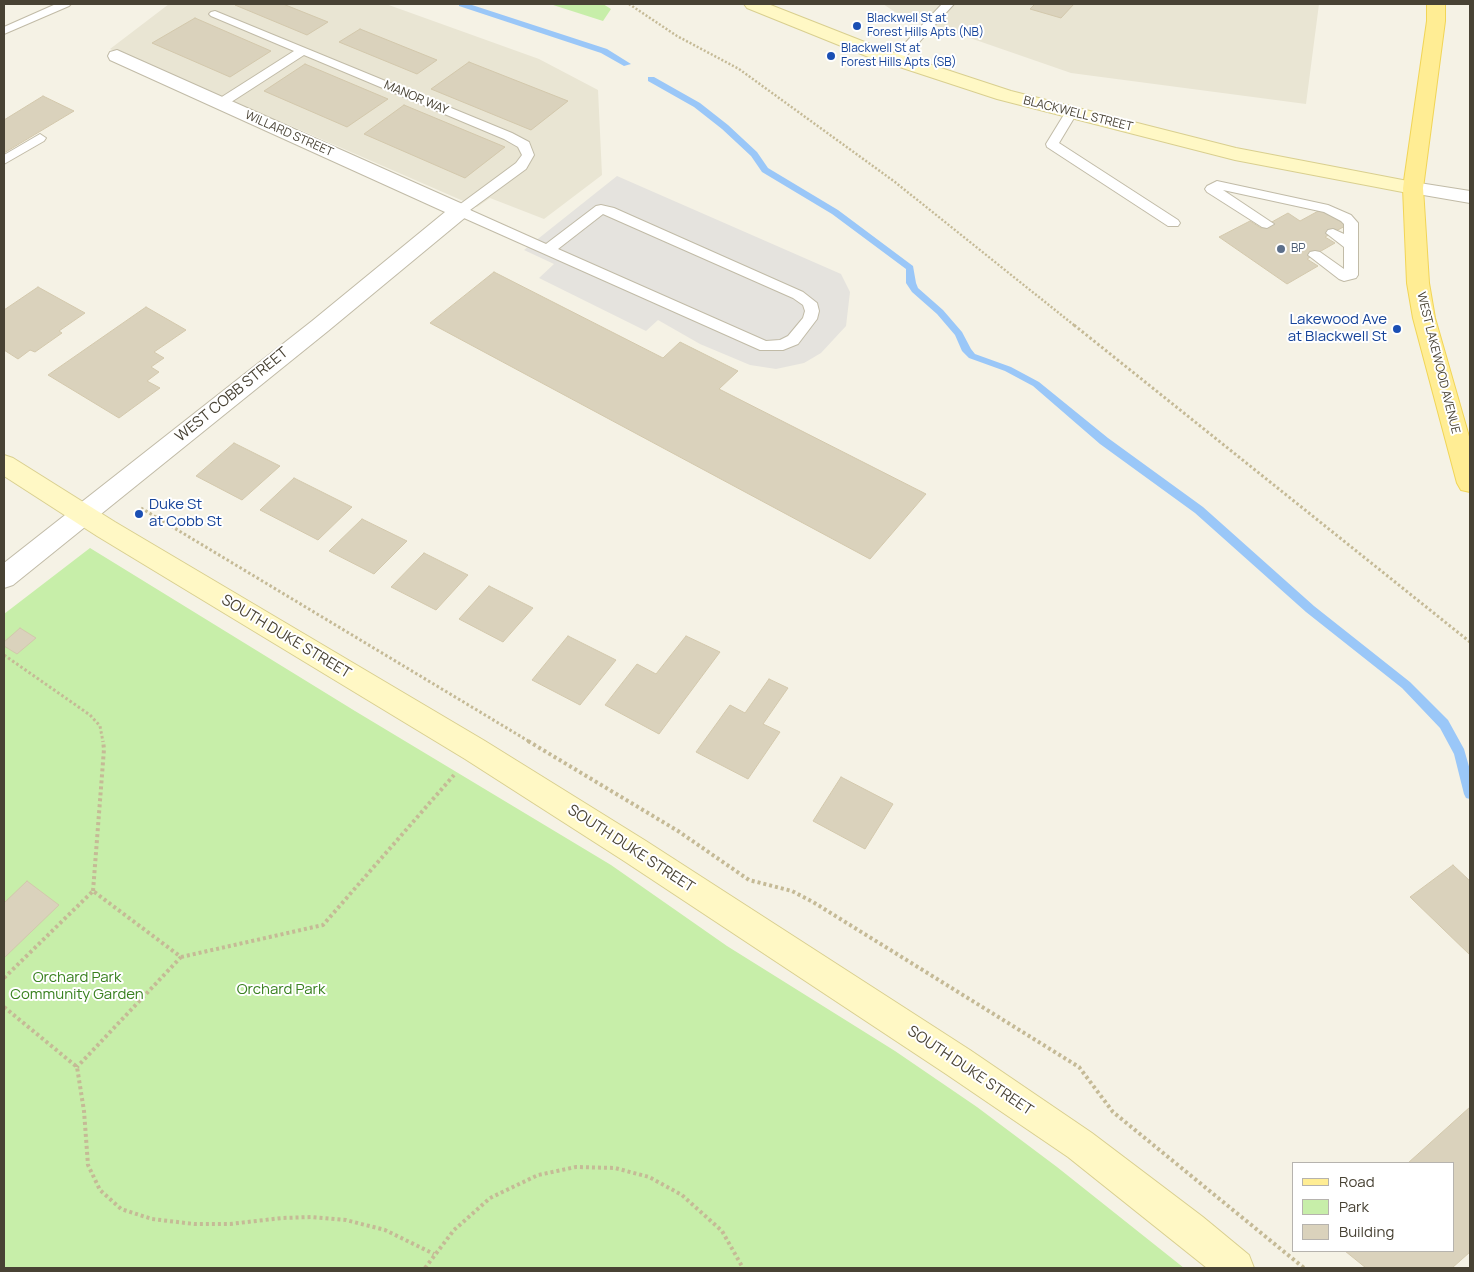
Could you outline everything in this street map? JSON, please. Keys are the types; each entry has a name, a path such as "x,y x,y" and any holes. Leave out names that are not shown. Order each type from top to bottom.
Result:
{"main road":[{"name":"BLACKWELL STREET","path":"753,4 827,35 896,60 1004,95 1244,155 1413,188"},
{"name":"WEST LAKEWOOD AVENUE","path":"1436,4 1436,21 1413,188 1418,283 1424,318 1470,483"},
{"name":"SOUTH DUKE STREET","path":"4,464 83,514 475,750 635,851 958,1062 1072,1140 1190,1230 1236,1268"}],"street":[{"name":"WILLARD STREET","path":"118,56 460,211"},
{"path":"1413,188 1470,197"},
{"name":"WEST COBB STREET","path":"4,578 460,211"}],"lane":[{"path":"4,31 65,4"},
{"path":"896,60 948,4"},
{"name":"MANOR WAY","path":"215,14 508,136 524,145 528,154 520,166 460,211"},
{"path":"221,104 303,50"},
{"path":"1070,113 1052,144 1172,223"},
{"path":"4,160 40,138"},
{"path":"1267,224 1215,187 1328,209 1346,218 1351,223 1348,275 1315,255"},
{"path":"1278,198 1308,217"},
{"path":"460,211 719,327 765,346 783,344 793,340 810,319 812,311 810,303 798,294 601,209 548,250"},
{"path":"1333,233 1350,245"}],"path":[{"path":"629,4 677,36 738,69 895,182 1470,642"},
{"path":"134,505 166,521 670,826 749,880 792,891 813,902 1079,1067 1113,1112 1304,1268"},
{"path":"4,655 90,715 100,726 104,749 92,891 4,978"},
{"path":"77,1067 181,957 323,925 475,750"},
{"path":"92,891 181,957"},
{"path":"4,1007 77,1067 84,1111 88,1165 100,1190 121,1208 152,1219 194,1224 230,1224 282,1218 312,1217 346,1220 385,1230 434,1254"},
{"path":"425,1268 454,1230 490,1198 538,1175 576,1167 615,1168 648,1177 682,1195 722,1231 743,1268"}],"shaded area":[{"path":"169,4 386,4 539,59 598,90 602,175 544,219 490,198 477,207 289,125 243,114 110,49"},
{"path":"883,4 1319,4 1306,104 1071,73 895,12"},
{"path":"617,176 841,274 850,292 846,326 821,353 804,363 776,369 750,365 700,344 658,320 646,331 539,278 554,264 524,250"}],"green space":[{"path":"550,4 603,4 611,9 603,21"},
{"name":"Orchard Park","path":"90,548 355,711 611,865 727,946 895,1051 977,1107 1057,1167 1184,1268 4,1268 4,614"}],"building":[{"path":"283,4 328,22 307,35 235,5"},
{"path":"1035,4 1074,4 1061,18 1030,9"},
{"path":"195,18 271,51 230,77 152,43"},
{"path":"360,29 437,60 417,74 339,42"},
{"path":"469,62 568,101 531,130 431,89"},
{"path":"305,64 388,99 347,127 264,91"},
{"path":"43,96 74,111 4,153 4,120"},
{"path":"404,105 505,147 465,178 364,134"},
{"name":"BP","path":"1322,209 1347,225 1325,237 1335,243 1307,259 1318,266 1287,284 1219,237 1250,221 1261,228 1288,213 1300,221"},
{"path":"494,272 663,358 680,342 738,371 719,389 926,494 870,559 430,323"},
{"path":"38,287 85,313 59,331 62,333 35,352 30,350 18,359 4,350 4,310"},
{"path":"146,307 186,330 154,352 164,358 151,367 159,372 147,381 160,388 119,418 48,375"},
{"path":"234,443 280,466 242,500 196,476"},
{"path":"294,478 352,507 318,540 260,510"},
{"path":"362,519 407,541 374,574 329,551"},
{"path":"424,553 468,575 436,610 391,587"},
{"path":"489,586 533,608 503,642 459,619"},
{"path":"20,628 36,638 17,654 4,646 4,642"},
{"path":"568,636 616,660 580,705 532,680"},
{"path":"686,636 720,652 659,734 605,705 637,664 656,674"},
{"path":"769,679 788,688 763,724 780,732 748,779 696,752 730,705 745,713"},
{"path":"841,777 893,804 865,849 813,821"},
{"path":"1453,865 1470,881 1470,955 1410,897"},
{"path":"27,881 59,905 4,958 4,903"},
{"path":"1470,1107 1470,1252 1452,1268 1366,1268 1346,1252 1454,1252 1454,1162 1409,1162"}],"waterway":[{"path":"462,4 604,51 627,64"},
{"path":"651,79 697,105 725,127 754,154 765,170 835,212 910,268 911,283 915,290 940,312 959,334 967,351 972,356 1008,369 1036,384 1104,441 1199,510 1310,609 1406,685 1444,724 1460,753 1470,794"}],"place":[{"name":"Blackwell St at Forest Hills Apts (NB)","path":"857,26"},
{"name":"Blackwell St at Forest Hills Apts (SB)","path":"831,56"},
{"name":"BP","path":"1281,249"},
{"name":"Lakewood Ave at Blackwell St","path":"1397,329"},
{"name":"Duke St at Cobb St","path":"139,514"}],"park label":[{"name":"Orchard Park Community Garden","path":"77,986"}]}
